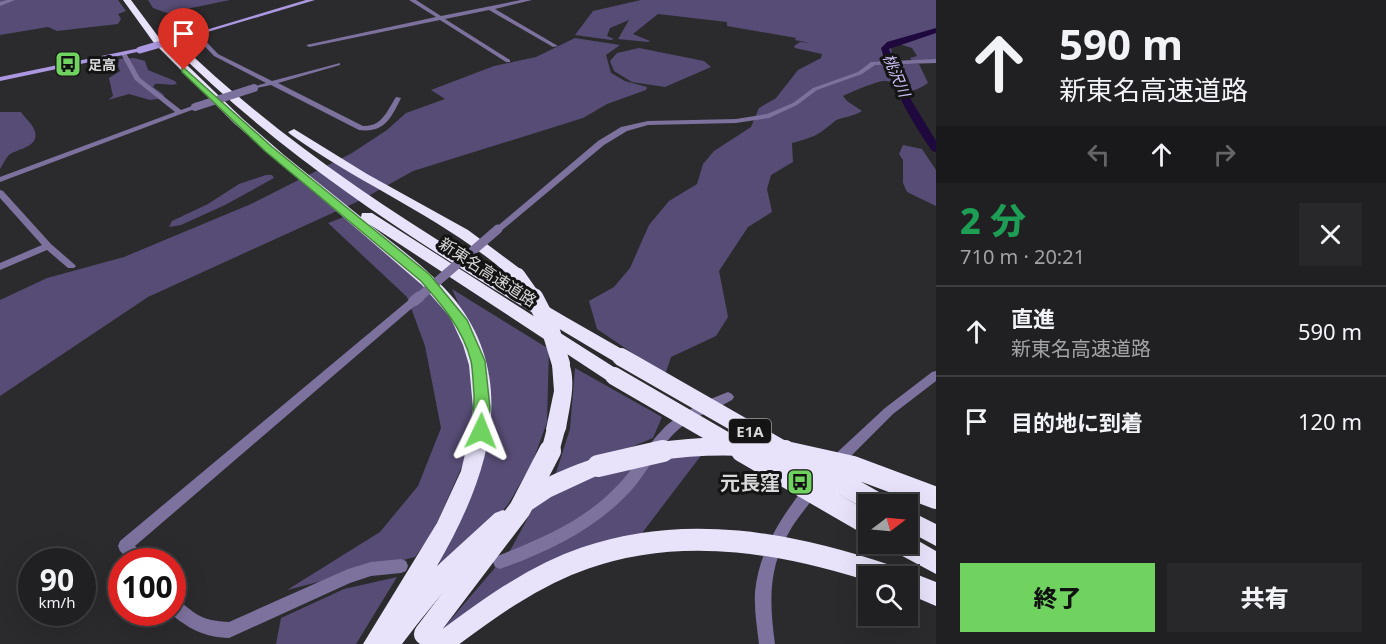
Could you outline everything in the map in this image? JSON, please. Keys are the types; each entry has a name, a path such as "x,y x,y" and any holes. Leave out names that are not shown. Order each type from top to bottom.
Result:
{"highway":[{"name":"新東名高速道路","path":"135,6 216,83 334,175 617,366 859,494"},
{"name":"新東名高速道路","path":"135,6 165,50 220,102 312,176 403,241 617,366 858,518"},
{"path":"166,36 222,81 301,137 363,177 468,236 503,260 518,275 543,311 559,351 563,391 549,454 520,508 428,641"},
{"path":"220,102 269,149 426,278 463,324 478,361 483,408 481,431 476,458 465,490 446,530 375,644"},
{"path":"387,644 433,588 500,523 544,490 598,465 626,456 669,447 726,444 805,454 883,476 936,498"},
{"path":"918,526 936,536"},
{"path":"428,641 536,581 585,559 648,544 706,539 780,545 860,566"},
{"path":"918,553 936,563"},
{"path":"918,587 936,594"}],"main road":[{"path":"0,79 140,50 312,0"}],"street":[{"path":"0,4 12,0"},
{"path":"412,0 508,61"},
{"path":"309,45 529,0"},
{"path":"490,8 555,46"},
{"path":"194,35 216,55 362,128 373,129 381,125 398,98"},
{"path":"124,54 142,84 179,112"},
{"path":"127,548 125,546 601,143 624,129 648,123 736,122 769,116 795,104 815,89 860,72 873,63 936,61"},
{"path":"0,180 179,112 338,64"},
{"path":"0,193 48,246 71,266"},
{"path":"0,267 48,246"},
{"path":"767,644 762,594 766,567 779,533 816,483 845,452 889,411 936,375"},
{"path":"500,562 546,544 612,502 629,484 673,427 693,412 728,397"},
{"path":"186,614 201,627 210,630 229,630 348,576 371,569 401,566"}],"shaded area":[{"path":"0,0 118,0 126,11 118,14 121,19 118,24 57,31 48,27 0,35"},
{"path":"148,0 230,0 167,13 153,8"},
{"path":"641,0 936,0 936,62 913,62 910,58 917,56 912,48 899,44 891,48 893,63 919,64 928,83 907,91 896,84 884,81 852,92 843,96 862,111 837,120 815,135 792,143 793,162 771,175 767,189 772,212 748,227 719,271 728,317 716,336 671,357 665,375 597,329 589,301 614,287 630,268 649,225 669,201 697,184 703,164 714,151 751,127 759,108 776,98 798,70 821,58 822,54 795,48 794,46 800,42 810,43 795,40 796,38 727,26 727,22 658,14 633,34 650,41 648,42 618,39 629,20 610,28 607,36 614,39 611,40 575,35 593,11"},
{"path":"575,38 620,45 606,55 611,73 625,81 647,87 646,90 607,104 583,118 413,171 361,200 148,297 0,396 0,300 47,278 124,257 251,204 352,153 387,130 406,113 445,99 431,90 494,66 536,57"},
{"path":"639,48 704,61 711,67 665,87 632,82 614,71 610,61 617,53"},
{"path":"134,58 145,61 148,70 175,81 177,84 155,84 153,87 165,98 150,100 129,94 108,100 113,96 109,78 120,71 119,59"},
{"path":"0,112 21,112 33,127 35,139 28,146 8,156 0,169"},
{"path":"903,145 922,149 936,170 936,206 907,192 903,183 903,160 899,154"},
{"path":"272,175 274,178 225,205 181,225 169,227 172,221 208,204 239,184"},
{"path":"344,217 427,281 454,318 480,375 474,439 433,532 415,557 287,590 380,532 418,486 441,428 425,346 407,297 328,223"},
{"path":"452,289 549,349 547,422 533,461 509,503 488,529 441,564 434,559 485,415 489,374"},
{"path":"575,368 662,417 653,438 554,479 570,429"},
{"path":"706,449 639,537 440,632 511,549 537,501 613,465"},
{"path":"397,577 356,644 276,644 281,618 344,589"}],"waterway":[{"name":"桃沢川","path":"936,30 890,44 885,48 893,74 906,101 936,149"}],"place":[{"name":"足高","path":"68,64"},
{"name":"元長窪","path":"800,482"}],"route":[{"path":"184,70 269,149 426,278 445,300 463,324 478,361 483,408 481,431"}]}
